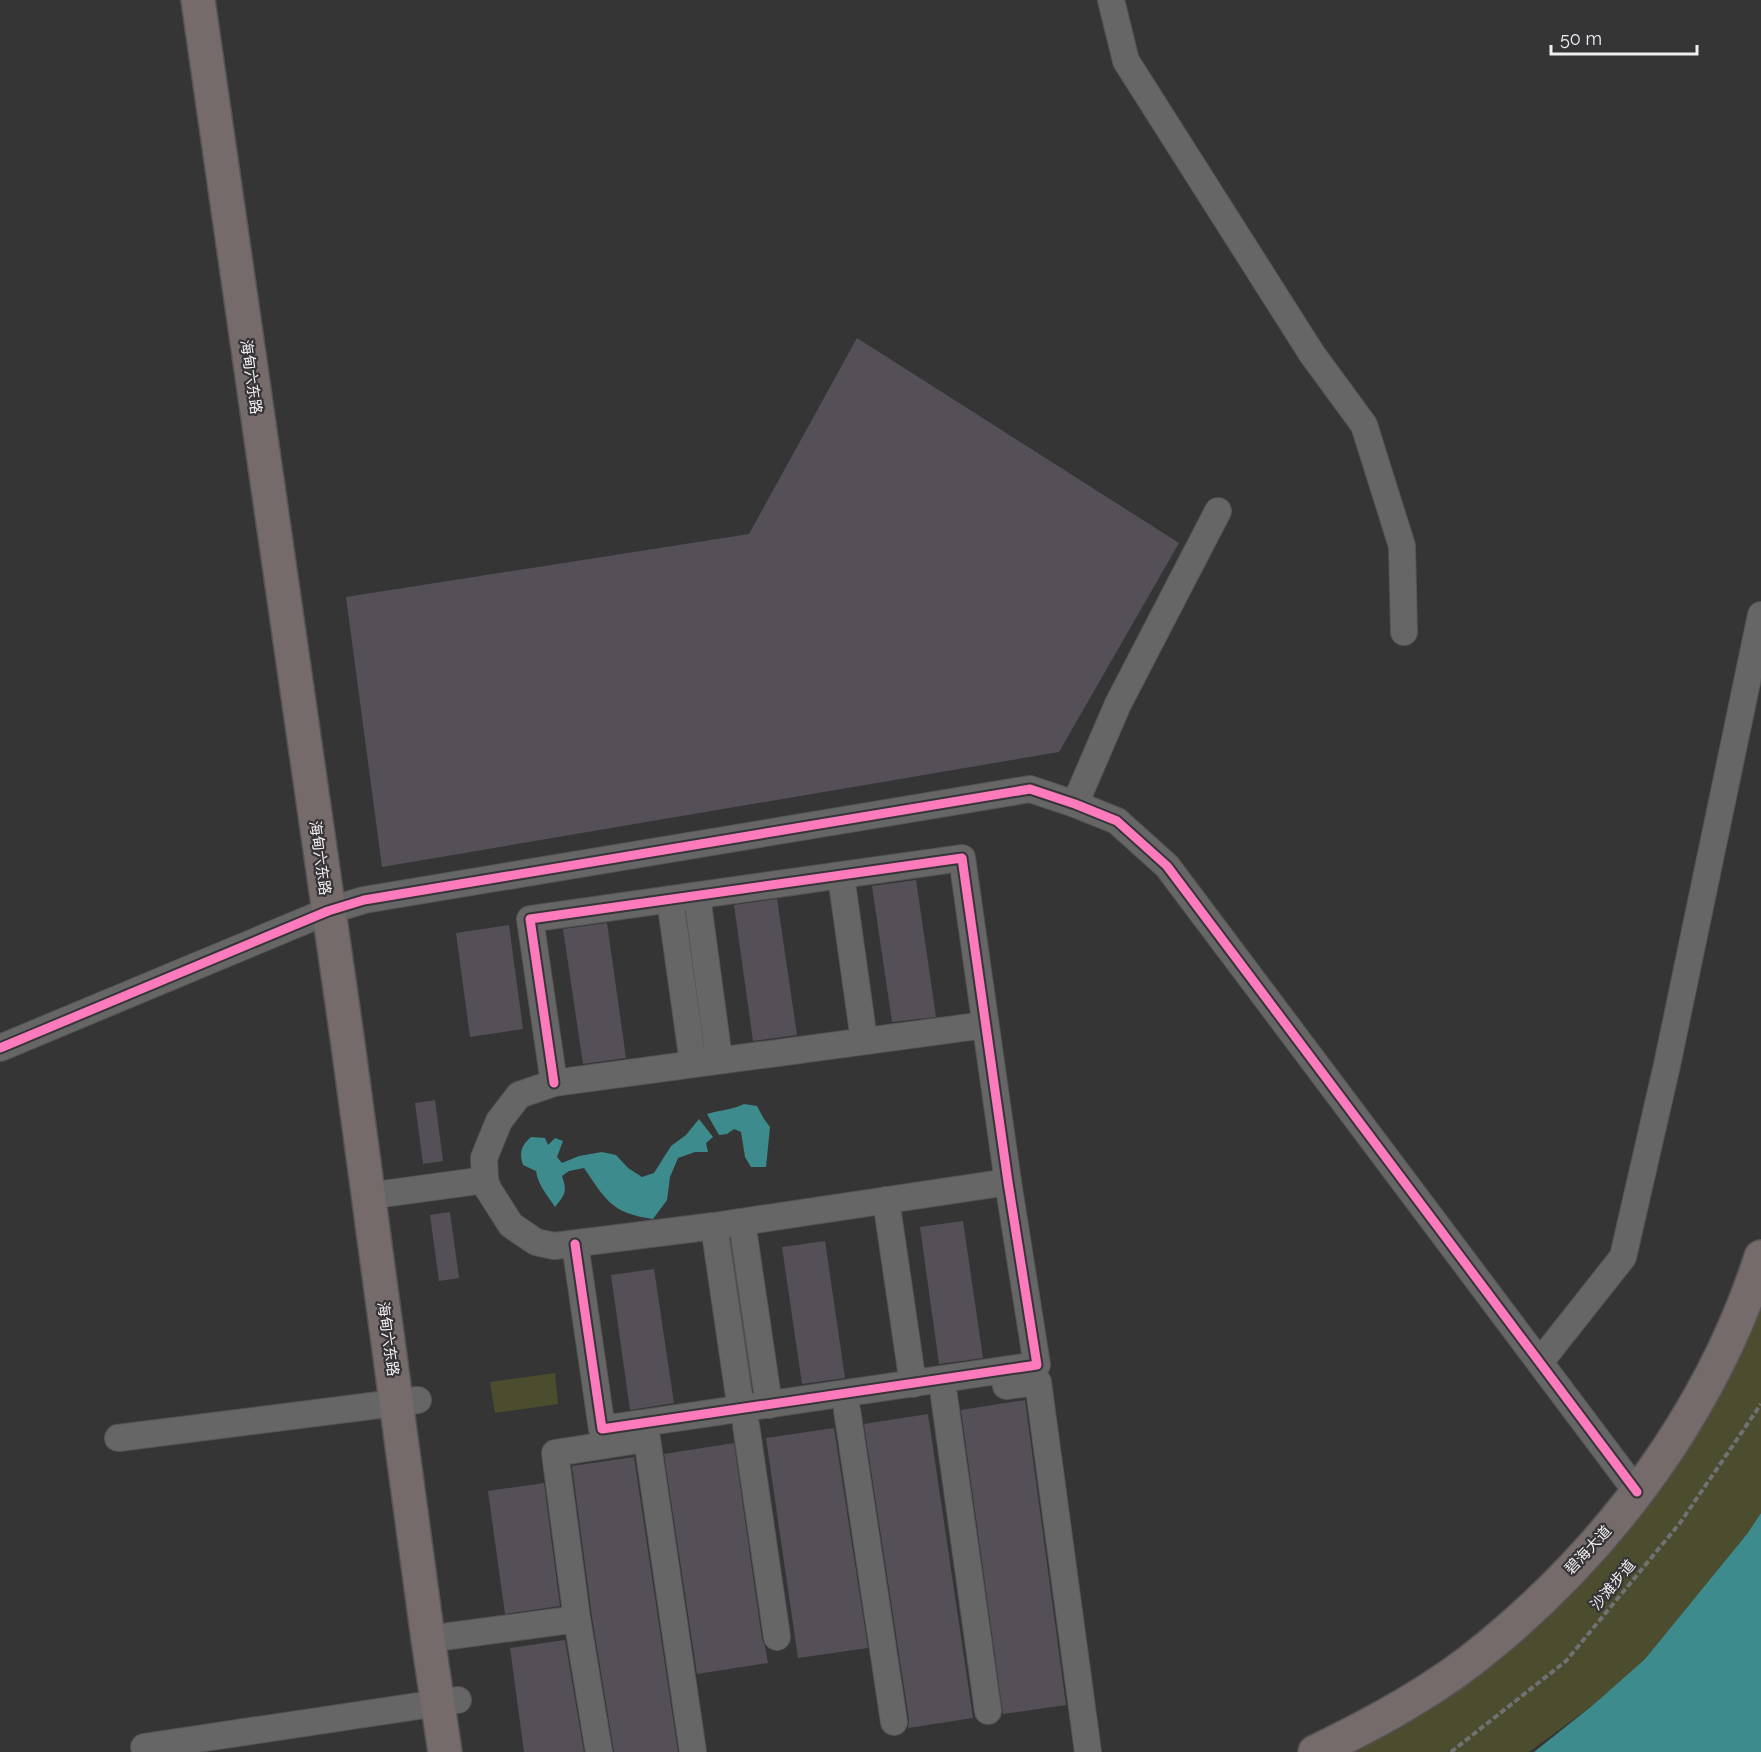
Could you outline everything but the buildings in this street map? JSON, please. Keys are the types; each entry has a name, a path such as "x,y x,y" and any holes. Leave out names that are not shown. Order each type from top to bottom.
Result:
{"main road":[{"name":"海甸六东路","path":"198,0 339,908"},
{"name":"海甸六东路","path":"219,0 438,1638 448,1702 466,1752"},
{"name":"碧海大道","path":"1315,1752 1393,1711 1488,1647 1522,1618 1605,1533 1673,1442 1710,1377 1734,1328 1761,1257"},
{"name":"碧海大道","path":"1337,1752 1402,1717 1484,1662 1525,1629 1580,1577 1618,1535 1688,1438 1730,1361 1761,1290"},
{"name":"海甸六东路","path":"445,1752 448,1702"}],"street":[{"path":"1112,0 1126,61 1312,354 1364,426 1402,546 1404,632"},
{"path":"1075,804 1118,704 1218,511"},
{"path":"1540,1362 1623,1257 1667,1065 1761,615"},
{"path":"0,1048 339,908 364,900 1030,789 1075,804 1117,822 1167,866 1637,1492"},
{"path":"554,1083 530,919 962,858 1037,1373 1088,1752"},
{"path":"841,876 864,1040"},
{"path":"697,896 719,1059"},
{"path":"670,899 693,1063"},
{"path":"985,1025 554,1083 519,1095 499,1121 484,1158 485,1180 511,1225 536,1242 554,1246 714,1226 1008,1182"},
{"path":"379,1194 485,1180"},
{"path":"886,1200 913,1384"},
{"path":"742,1222 769,1405"},
{"path":"714,1226 777,1637"},
{"path":"575,1244 602,1429 847,1410 944,1396 1037,1373"},
{"path":"599,1752 555,1453 647,1439 743,1417 769,1405 913,1384 1037,1373"},
{"path":"944,1396 988,1711"},
{"path":"118,1438 407,1402"},
{"path":"847,1410 894,1722"},
{"path":"647,1439 693,1752"},
{"path":"438,1638 578,1619"},
{"path":"144,1747 448,1702"}],"green space":[{"path":"733,1239 753,1379 747,1379 728,1242"},
{"path":"1761,1279 1761,1513 1747,1534 1645,1659 1593,1705 1529,1752 1333,1752 1618,1535"},
{"path":"555,1373 558,1404 495,1413 490,1382"}],"water":[{"path":"744,1104 757,1106 770,1127 766,1167 751,1167 745,1157 741,1132 734,1129 727,1134 719,1135 707,1114"},
{"path":"699,1119 713,1137 706,1143 708,1152 695,1152 678,1158 670,1177 667,1200 653,1219 619,1209 604,1197 584,1168 569,1171 562,1176 565,1185 564,1192 555,1207 541,1185 536,1171 523,1165 521,1153 525,1143 531,1137 545,1138 548,1145 555,1138 563,1141 557,1157 562,1163 579,1156 602,1152 616,1155 628,1168 642,1177 654,1173 671,1146 686,1135"},
{"path":"1761,1513 1761,1752 1534,1752 1593,1705 1645,1659 1747,1534"}],"cycle path":[{"path":"0,1048 328,911 364,900 1030,789 1117,821 1167,866 1637,1492"},
{"path":"554,1083 530,919 962,858 1008,1182 1037,1365 602,1429 575,1244"}]}
